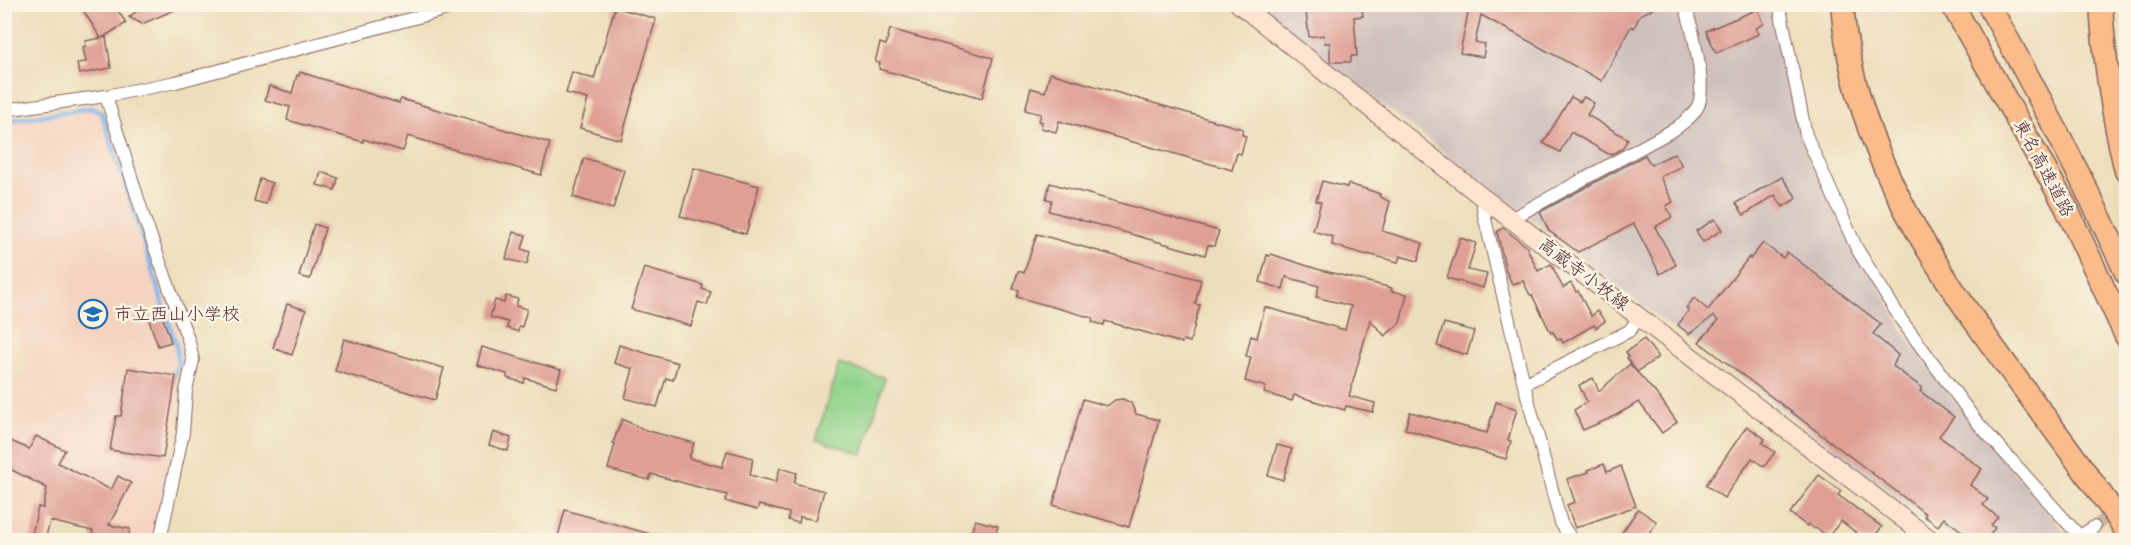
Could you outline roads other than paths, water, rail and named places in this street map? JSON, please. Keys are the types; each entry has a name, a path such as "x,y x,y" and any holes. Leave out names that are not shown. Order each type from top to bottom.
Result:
{"highway":[{"path":"1842,4 1843,26 1852,72 1866,119 1881,162 1917,234 1985,337 2127,530"},
{"name":"東名高速道路","path":"1952,4 2065,205 2127,336"},
{"name":"東名高速道路","path":"1988,4 2038,92 2127,273"},
{"path":"2101,4 2109,78 2127,171"}],"main road":[{"name":"高蔵寺小牧線","path":"1239,4 1482,197 1931,540"}],"street":[{"path":"4,110 106,96 176,82 466,4"},
{"path":"1779,4 1806,135 1857,249 1902,321 1976,421 2081,538 2094,527"},
{"path":"1511,219 1675,129 1689,118 1698,105 1701,88 1688,8"},
{"path":"106,96 144,218 189,342 193,360 186,391 183,433 160,540"},
{"path":"1482,197 1484,215 1524,384 1561,523 1572,540"},
{"path":"1524,384 1629,331 1640,317"}],"waterway":[{"path":"4,121 91,108 102,113 176,345 178,364 175,374"}],"tunnel":[{"path":"2094,527 2126,504"}],"place":[{"name":"市立西山小学校","path":"93,314"}]}
